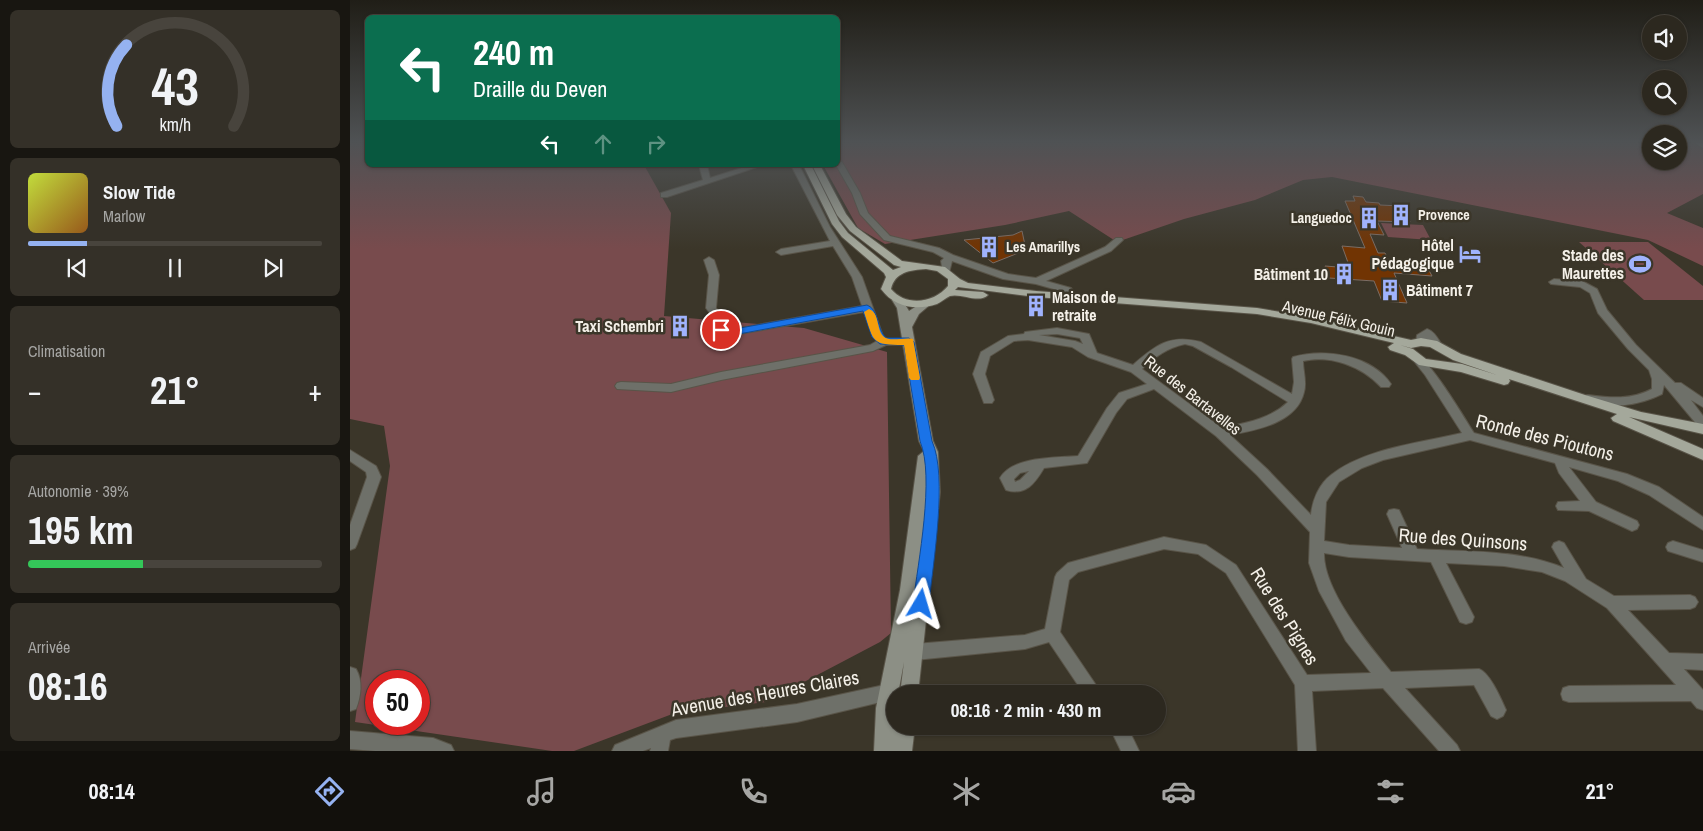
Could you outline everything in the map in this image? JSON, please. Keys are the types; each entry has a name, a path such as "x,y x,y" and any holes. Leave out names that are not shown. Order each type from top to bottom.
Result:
{"main road":[{"path":"813,178 835,222 846,235 888,271 891,276"},
{"path":"823,178 842,215 853,229 898,263 914,267"},
{"name":"Avenue Félix Gouin","path":"914,267 949,267 958,283 1024,293 1257,311 1291,316 1415,350 1435,368 1462,368 1631,422 1703,455"},
{"path":"914,267 891,276 888,280 886,289 892,297 910,303 926,303 939,299 948,293 953,286 949,267"},
{"name":"Avenue Félix Gouin","path":"948,293 1263,319 1306,325 1415,350 1441,348 1457,357 1580,398 1640,416 1703,429"},
{"path":"897,300 902,308 906,326 926,441 918,521 905,609 909,651 909,685"},
{"path":"906,326 914,312 926,303"},
{"path":"1435,368 1448,361 1449,358 1441,348"},
{"path":"897,685 909,651"},
{"path":"884,751 886,735"},
{"path":"902,751 904,735"}],"street":[{"path":"664,195 717,178"},
{"path":"801,178 818,213 856,278 878,337 884,342"},
{"path":"847,178 856,193 864,214 887,238 936,250 949,267 1017,280 1036,281 1068,290"},
{"path":"1036,281 1108,249 1119,240"},
{"path":"781,252 836,243"},
{"path":"709,260 714,275 711,308 717,316 721,330 728,333 867,308"},
{"path":"1598,300 1602,311 1632,347 1676,390 1703,424"},
{"name":"Rue des Bartavelles","path":"988,400 979,374 984,354 1012,338 1018,337 1075,344 1092,355 1135,370 1220,433 1262,472 1317,530"},
{"path":"1135,370 1154,352 1170,344 1185,341 1197,344 1295,401"},
{"path":"621,386 671,388 721,376 873,348 884,342 909,342"},
{"path":"1220,433 1260,424 1283,414 1299,394 1297,359 1308,356 1329,357 1353,363 1371,371 1385,384"},
{"path":"1435,368 1470,436"},
{"path":"1580,398 1627,402 1642,400 1658,391 1658,379 1654,369"},
{"path":"1654,369 1703,403"},
{"path":"1040,464 1082,460 1111,411 1123,396 1155,385"},
{"name":"Ronde des Pioutons","path":"1451,751 1386,679 1352,636 1327,591 1316,563 1317,530 1319,501 1334,479 1357,465 1381,456 1470,436 1622,477 1654,491 1703,524"},
{"path":"350,455 371,469 374,477 350,544"},
{"path":"1560,459 1564,470 1591,506"},
{"path":"1563,506 1591,506 1632,525"},
{"path":"1394,514 1412,554"},
{"name":"Rue des Pignes","path":"1052,634 1062,577 1073,567 1164,543 1202,549 1231,569 1303,683"},
{"name":"Rue des Quinsons","path":"1317,546 1349,551 1504,560 1543,566 1581,583 1612,602 1699,698"},
{"path":"1559,547 1581,583"},
{"path":"1673,547 1703,556"},
{"path":"1435,556 1466,617"},
{"path":"1612,602 1690,602"},
{"path":"909,651 1025,642 1052,634 1088,685"},
{"path":"1666,661 1703,662"},
{"path":"350,676 353,680 350,703"},
{"path":"1307,751 1303,683 1386,679 1479,678 1497,710"},
{"path":"1569,694 1699,698"},
{"name":"Avenue des Heures Claires","path":"621,751 660,743 676,728 797,713 886,705"},
{"path":"1122,735 1130,751"},
{"path":"350,740 433,747 445,751"}],"shaded area":[{"path":"350,178 651,178 671,213 664,316 804,328 887,352 891,633 880,642 766,702 675,713 574,751 552,751 430,733 430,670 365,670 365,723 355,722 390,466 384,426 350,419"},
{"path":"830,178 1322,178 1303,180 1255,200 1184,219 1117,242 1069,211 1005,225 885,244 858,228"},
{"path":"1337,178 1703,178 1703,194 1667,213 1703,228 1703,266 1648,240"},
{"path":"1381,223 1423,225 1431,240 1388,237"},
{"name":"Stade des Maurettes","path":"1579,242 1648,242 1703,286 1703,300 1644,300"}],"building":[{"path":"1353,196 1363,197 1366,202 1379,203 1380,205 1401,206 1410,222 1377,221 1384,235 1370,234 1378,253 1385,253 1389,261 1425,263 1432,276 1394,273 1407,303 1382,301 1374,281 1329,278 1325,266 1350,268 1342,246 1365,248 1345,201 1355,201"},
{"name":"Les Amarillys","path":"1022,231 1026,250 993,263 964,240 1013,235"}],"slow traffic":[{"path":"869,312 878,337 884,342 909,342 915,378"}],"place":[{"name":"Provence","path":"1401,215"},
{"name":"Languedoc","path":"1369,218"},
{"name":"Les Amarillys","path":"989,247"},
{"name":"Hôtel Pédagogique","path":"1470,254"},
{"name":"Stade des Maurettes","path":"1640,264"},
{"name":"Bâtiment 10","path":"1344,274"},
{"name":"Bâtiment 7","path":"1390,290"},
{"name":"Maison de retraite","path":"1036,306"},
{"name":"Taxi Schembri","path":"680,326"}],"route":[{"path":"721,330 728,333 867,308 878,337 884,342 909,342 926,441 931,452 933,492 921,604"}]}
